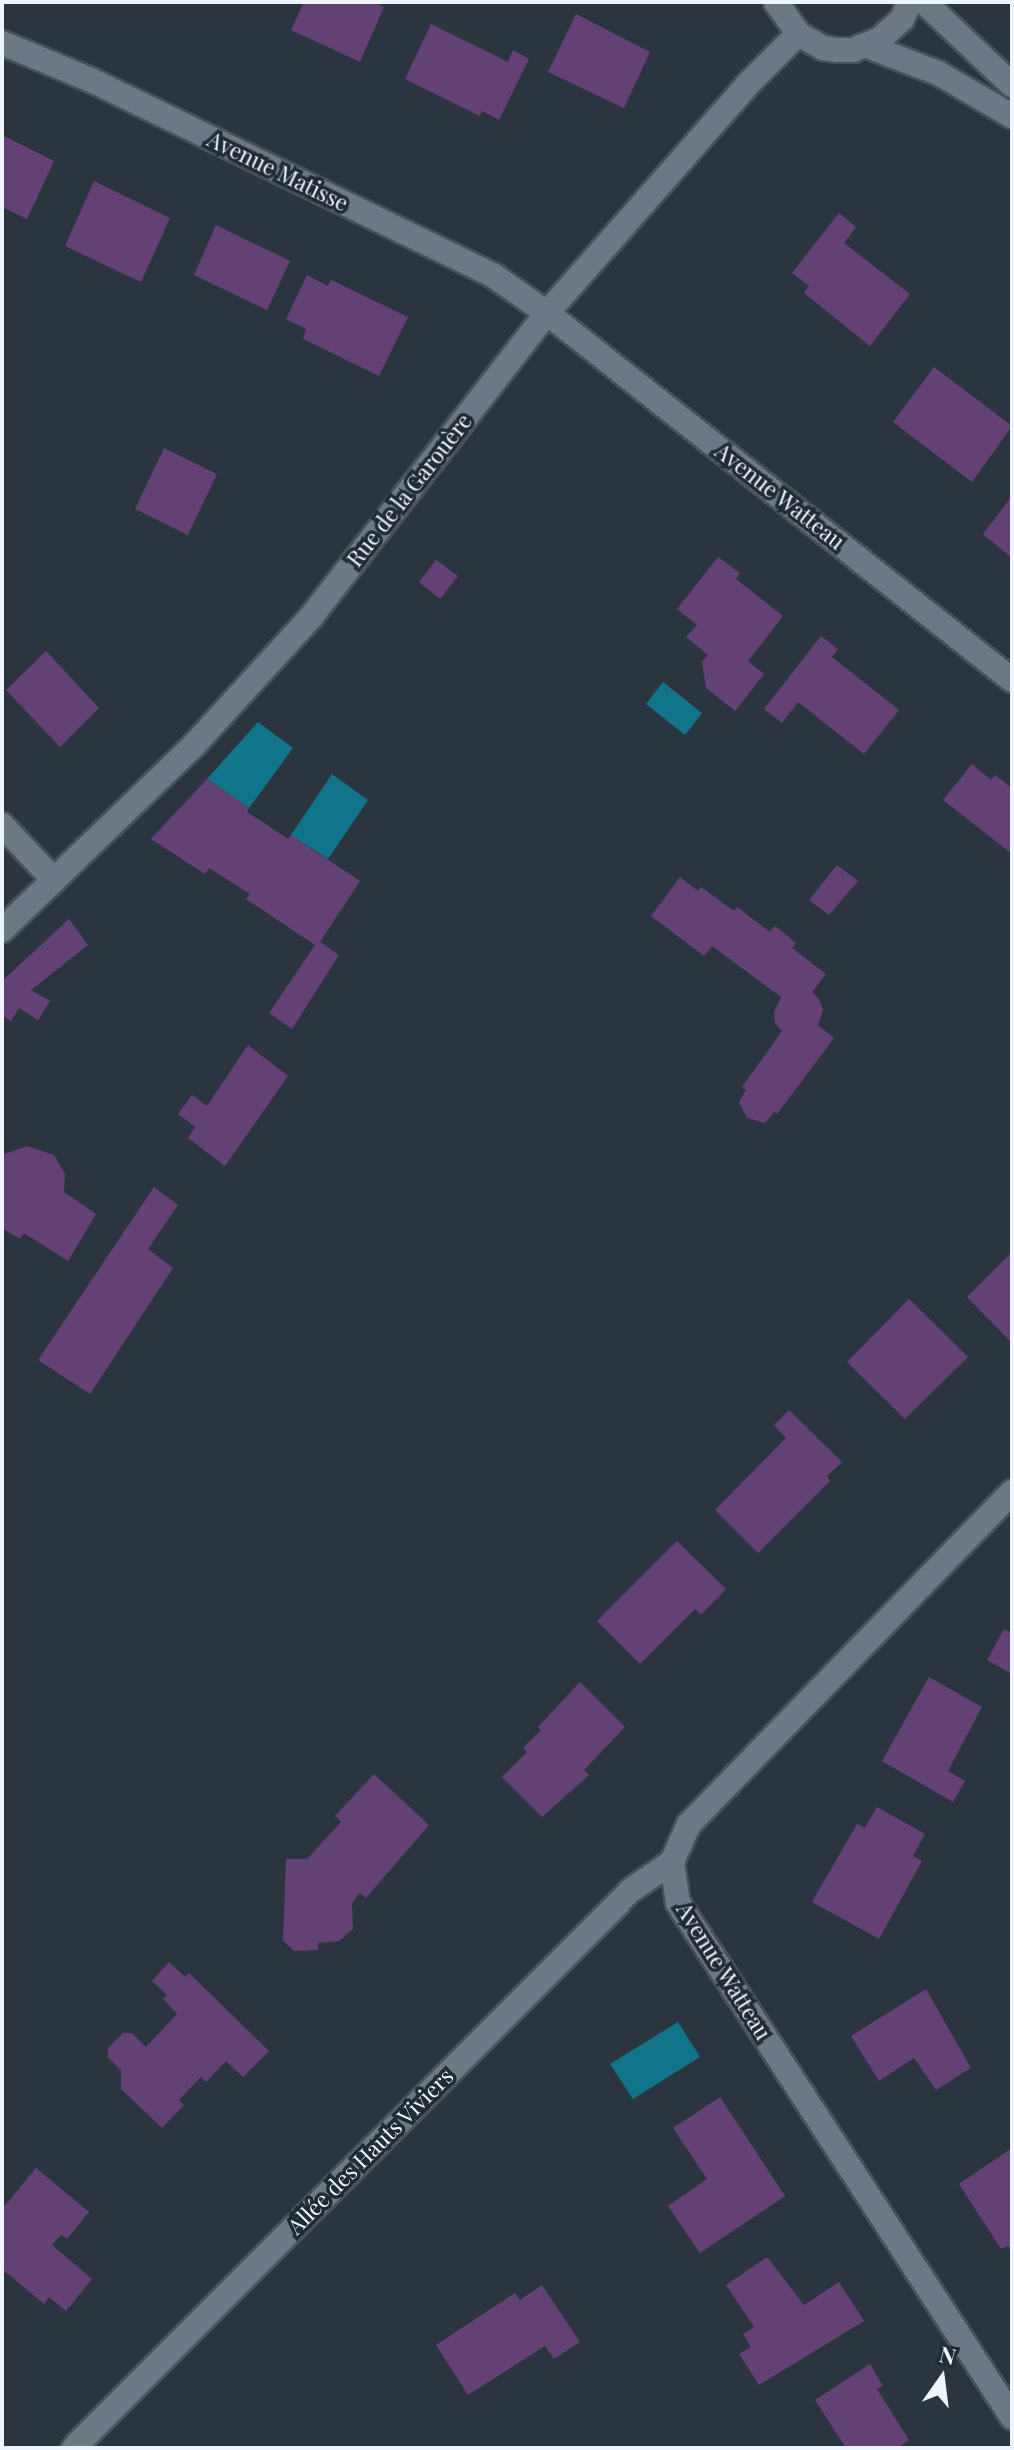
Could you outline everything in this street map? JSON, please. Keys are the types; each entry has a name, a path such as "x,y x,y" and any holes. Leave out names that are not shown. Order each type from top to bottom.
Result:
{"street":[{"path":"776,2 798,34 823,48 853,50 867,46 892,30 910,2"},
{"path":"924,2 1012,85"},
{"name":"Rue de la Garouère","path":"2,930 195,744 311,617 547,313 747,85 798,34"},
{"name":"Avenue Matisse","path":"2,43 91,80 494,276 547,313"},
{"path":"867,46 938,73 1012,116"},
{"name":"Avenue Watteau","path":"547,313 1012,680"},
{"path":"2,825 54,880"},
{"path":"672,1862 689,1824 1012,1492"},
{"name":"Avenue Watteau","path":"672,1862 678,1903 1012,2417"},
{"name":"Allée des Hauts Viviers","path":"74,2448 631,1890 672,1862"}],"water":[{"path":"663,682 702,713 685,735 646,704"},
{"path":"258,722 293,748 249,808 207,779"},
{"path":"332,774 368,800 328,859 291,835"},
{"path":"678,2022 700,2057 633,2099 610,2064"}],"building":[{"path":"304,2 373,2 384,7 360,62 291,30"},
{"path":"576,14 650,52 624,108 548,72"},
{"path":"431,24 508,62 513,50 529,59 499,120 482,111 480,116 405,79"},
{"path":"2,135 54,161 27,219 2,207"},
{"path":"94,181 170,218 141,282 65,246"},
{"path":"839,213 856,227 844,243 910,294 870,346 804,293 809,286 792,273"},
{"path":"216,225 290,261 267,310 194,275"},
{"path":"307,275 328,286 331,280 408,317 379,376 303,339 306,329 286,319"},
{"path":"934,367 1012,426 972,482 893,422"},
{"path":"164,448 217,474 188,535 135,509"},
{"path":"1012,496 1012,558 983,534"},
{"path":"718,557 740,573 736,579 783,616 748,661 764,674 735,711 706,688 702,662 708,655 686,637 697,625 677,609"},
{"path":"436,560 458,576 440,599 419,582"},
{"path":"821,636 838,649 832,657 899,710 864,754 798,702 782,723 764,709"},
{"path":"46,651 99,708 60,747 6,690"},
{"path":"972,764 991,780 995,775 1012,788 1012,854 943,800"},
{"path":"207,779 249,808 247,812 288,839 291,835 360,881 320,942 339,955 292,1029 269,1013 315,945 246,899 250,894 209,868 205,874 151,839"},
{"path":"837,865 858,881 829,915 809,900"},
{"path":"680,877 698,891 701,887 734,911 737,907 770,932 775,926 796,943 792,948 826,974 812,992 823,1010 818,1025 834,1038 777,1114 774,1112 765,1123 747,1118 739,1102 746,1090 742,1087 782,1031 775,1023 774,1012 781,997 712,946 704,956 651,916"},
{"path":"69,919 88,945 31,990 50,1001 38,1020 19,1008 11,1021 2,1015 2,981"},
{"path":"248,1045 288,1076 225,1166 188,1138 195,1127 178,1114 192,1095 207,1106"},
{"path":"27,1146 54,1155 65,1174 64,1192 96,1214 68,1261 24,1233 20,1239 2,1228 2,1155"},
{"path":"154,1187 178,1205 148,1249 173,1268 90,1394 38,1360"},
{"path":"1012,1252 1012,1343 967,1297"},
{"path":"909,1299 968,1357 905,1419 847,1362"},
{"path":"789,1410 842,1462 827,1476 830,1481 758,1553 715,1510 786,1438 774,1425"},
{"path":"677,1541 726,1589 701,1615 695,1609 640,1664 597,1621"},
{"path":"1004,1629 1012,1633 1012,1674 987,1660"},
{"path":"929,1677 982,1707 948,1771 965,1781 953,1802 882,1761"},
{"path":"580,1682 625,1727 584,1770 589,1775 542,1817 502,1777 527,1752 523,1748 541,1730 538,1727"},
{"path":"374,1774 429,1825 366,1898 360,1893 352,1903 353,1929 339,1941 318,1943 318,1950 294,1951 283,1940 286,1859 307,1859 341,1822 335,1816"},
{"path":"877,1807 925,1834 913,1856 922,1861 879,1939 812,1902 857,1824 865,1828"},
{"path":"169,1962 185,1977 189,1973 269,2051 243,2077 226,2061 206,2082 201,2077 179,2100 184,2105 162,2128 121,2089 121,2070 108,2057 108,2048 123,2033 132,2033 146,2047 177,2014 163,1999 167,1995 152,1981"},
{"path":"926,1989 971,2068 936,2090 914,2058 879,2081 851,2036"},
{"path":"720,2097 785,2196 700,2253 668,2206 707,2179 673,2128"},
{"path":"1012,2148 1012,2253 1008,2246 1001,2249 959,2184"},
{"path":"36,2168 89,2212 67,2239 61,2235 52,2245 92,2279 66,2311 49,2297 44,2304 2,2269 2,2209"},
{"path":"767,2257 804,2305 839,2282 864,2321 759,2385 739,2354 751,2347 743,2334 754,2327 726,2285"},
{"path":"542,2285 580,2342 554,2359 545,2346 468,2395 436,2345 515,2293 520,2300"},
{"path":"870,2364 883,2386 877,2389 909,2440 897,2448 846,2448 815,2400"}]}
